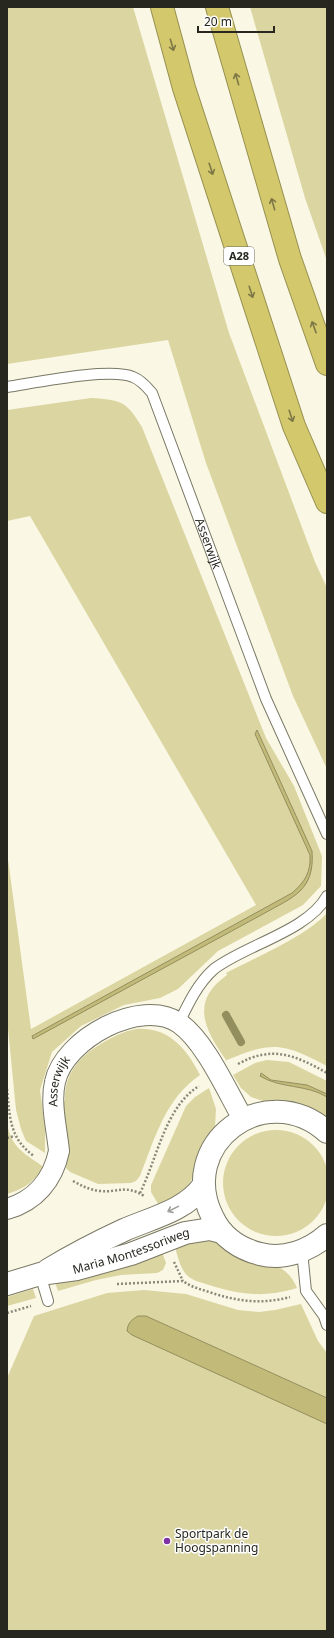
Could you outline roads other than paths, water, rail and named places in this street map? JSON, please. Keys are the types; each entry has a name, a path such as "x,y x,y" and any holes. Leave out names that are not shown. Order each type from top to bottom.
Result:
{"highway":[{"name":"A28","path":"162,7 184,88 292,418 327,502"},
{"path":"217,7 290,259 327,364"}],"street":[{"name":"Asserwijk","path":"7,1209 20,1204 37,1193 45,1185 53,1169 59,1151 53,1094 55,1081 61,1065 70,1051 84,1040 113,1024 132,1018 155,1014 168,1017 179,1023 190,1032 199,1044 218,1074 243,1119"},
{"path":"327,1132 308,1118 282,1111 268,1111 243,1119 231,1126 214,1147 206,1166 204,1186 209,1211 222,1232 242,1247 265,1255 290,1255 315,1245 327,1235"},
{"name":"Maria Montessoriweg","path":"40,1274 80,1251 124,1230 174,1209 197,1195 204,1186"},
{"name":"Maria Montessoriweg","path":"7,1284 40,1274 77,1269 131,1254 184,1233 210,1229 222,1232"}],"lane":[{"name":"Asserwijk","path":"7,387 78,376 121,374 133,377 152,393 266,699 327,834"},
{"path":"179,1023 204,979 215,969 311,915 323,903 327,896"},
{"path":"302,1251 306,1291 324,1316 327,1325"},
{"path":"40,1274 48,1301"}],"waterway":[{"path":"226,1015 241,1042"}],"place":[{"name":"Sportpark de Hoogspanning","path":"167,1541"}]}
